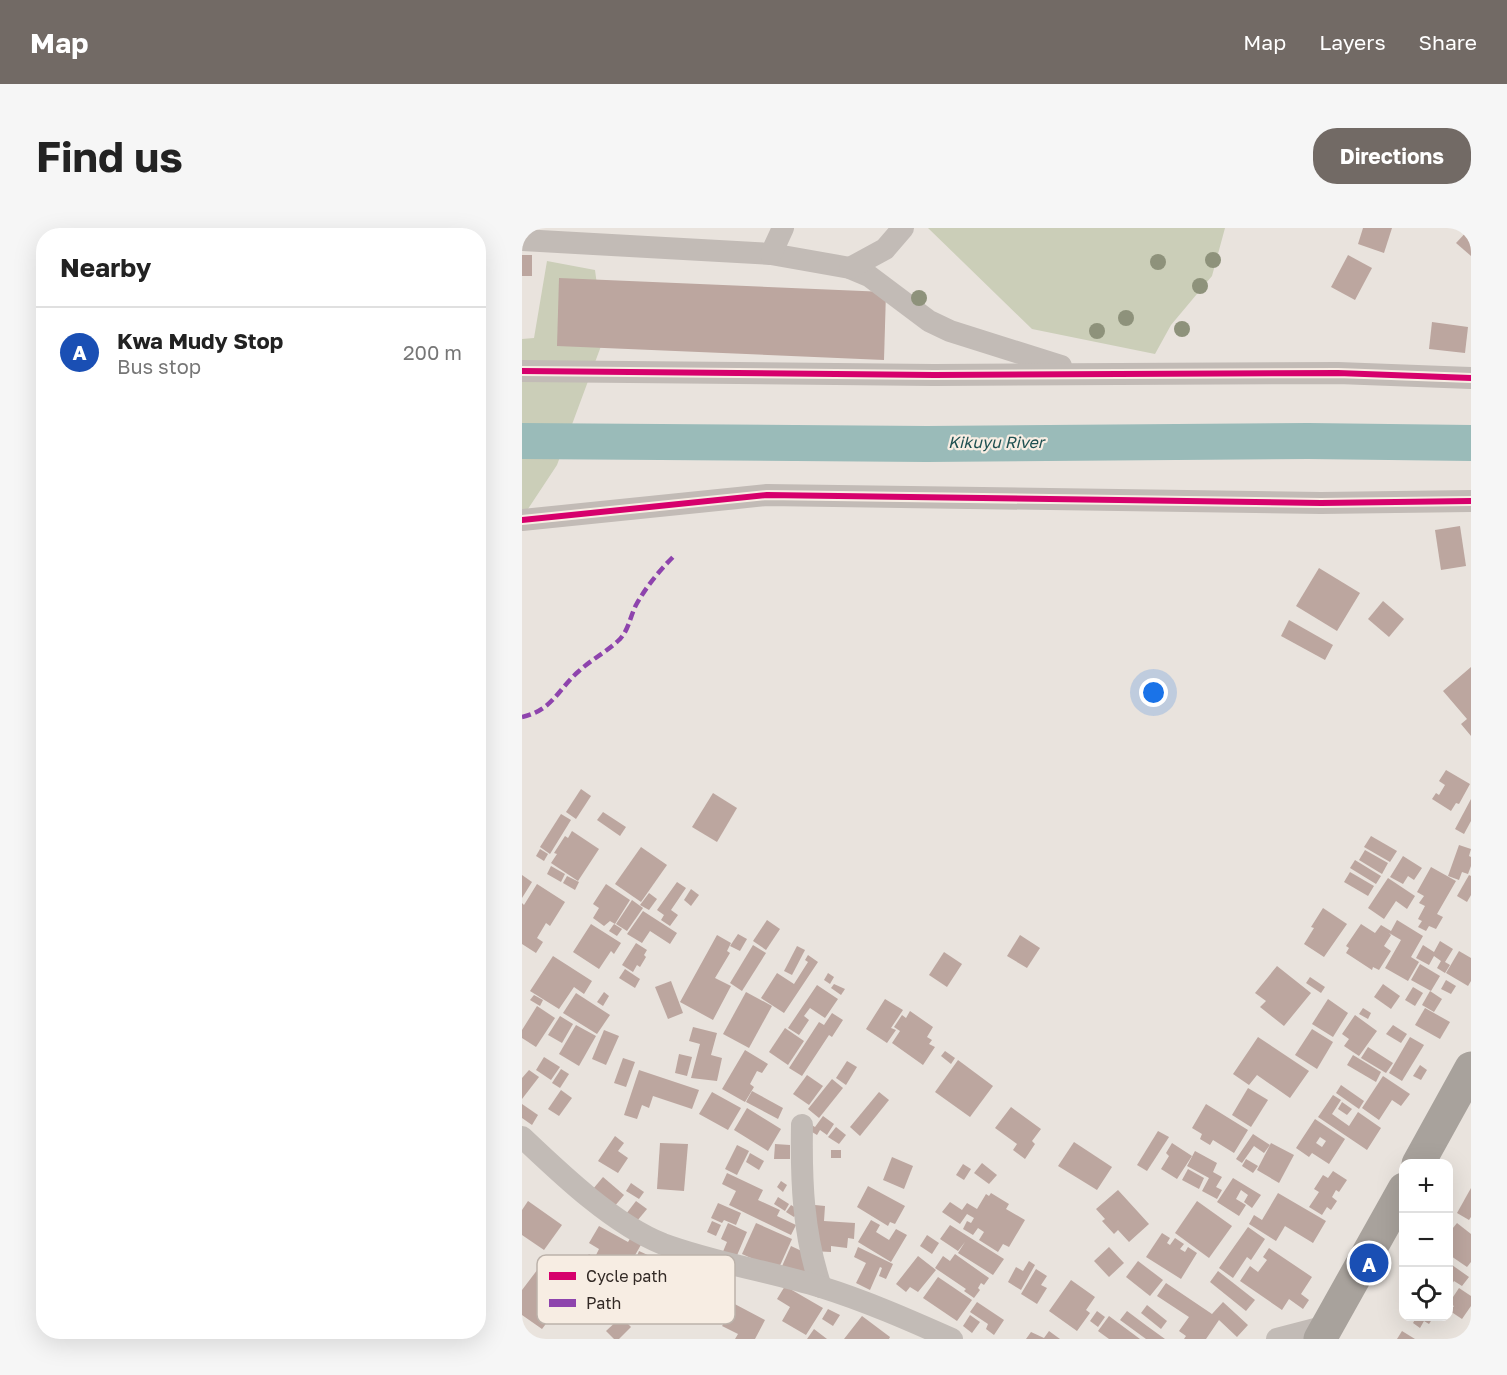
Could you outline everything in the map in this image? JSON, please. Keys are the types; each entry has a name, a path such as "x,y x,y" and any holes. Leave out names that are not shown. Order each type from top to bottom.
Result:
{"highway":[{"path":"1421,1159 1471,1068"},
{"path":"1323,1333 1399,1198"}],"street":[{"path":"850,268 885,249 903,228"},
{"path":"771,254 776,230"},
{"path":"522,240 771,254 850,268 869,276 929,321 950,331 1085,374"},
{"path":"522,371 934,375 1338,373 1471,378"},
{"path":"522,520 767,495 1321,503 1471,501"},
{"path":"802,1125 803,1199 812,1259 821,1287"},
{"path":"522,1137 560,1173 609,1212 662,1243 705,1255"},
{"path":"735,1263 821,1287 881,1307 952,1339"},
{"path":"1277,1339 1323,1333"}],"green space":[{"path":"928,228 1225,228 1212,276 1171,325 1155,354 1032,329"},
{"path":"547,261 595,270 604,338 557,465 522,518 522,339 534,338"}],"building":[{"path":"1363,228 1392,228 1384,253 1358,244"},
{"path":"1471,228 1471,256 1456,243"},
{"path":"522,255 532,255 532,276 522,276"},
{"path":"1348,255 1372,268 1355,300 1331,287"},
{"path":"559,278 886,292 884,360 557,346"},
{"path":"1432,322 1468,327 1465,353 1429,349"},
{"path":"1460,526 1466,566 1441,570 1435,530"},
{"path":"1319,568 1360,593 1337,631 1296,606"},
{"path":"1383,601 1404,619 1389,637 1368,619"},
{"path":"1289,620 1333,645 1325,660 1281,636"},
{"path":"1471,667 1471,736 1461,724 1467,719 1443,691"},
{"path":"1446,770 1470,784 1459,804 1456,803 1451,811 1432,799 1436,793 1439,795 1445,785 1439,781"},
{"path":"581,789 591,796 576,819 566,812"},
{"path":"713,793 737,808 717,842 692,827"},
{"path":"1471,799 1471,821 1464,834 1455,829"},
{"path":"603,812 626,827 620,836 597,820"},
{"path":"561,814 571,820 550,854 540,847"},
{"path":"572,831 599,849 578,881 551,863 557,854 554,853 565,836 568,838"},
{"path":"1371,836 1397,851 1390,862 1364,847"},
{"path":"1459,845 1471,849 1469,856 1471,866 1468,874 1462,872 1459,880 1448,876"},
{"path":"641,847 667,865 641,902 615,884"},
{"path":"540,849 548,854 544,861 536,856"},
{"path":"1365,850 1388,863 1382,874 1359,860"},
{"path":"1403,856 1422,868 1414,880 1408,876 1403,884 1390,877"},
{"path":"1355,860 1381,876 1376,884 1350,868"},
{"path":"551,866 565,874 561,882 547,874"},
{"path":"1431,867 1456,881 1437,914 1443,917 1436,929 1429,926 1426,931 1418,927 1422,921 1418,919 1425,906 1419,903 1424,896 1417,892"},
{"path":"1350,872 1374,886 1368,896 1344,882"},
{"path":"522,875 532,882 522,898"},
{"path":"1469,875 1471,876 1471,895 1467,902 1457,896"},
{"path":"567,876 579,882 575,890 563,883"},
{"path":"1388,878 1415,896 1407,909 1396,901 1384,919 1368,908"},
{"path":"677,882 686,888 671,910 678,915 670,926 661,920 664,915 657,910"},
{"path":"537,884 565,902 550,926 546,923 537,938 543,942 536,953 522,944 522,903 524,905"},
{"path":"606,884 630,900 615,924 610,921 604,926 593,918 599,908 593,904"},
{"path":"691,889 699,895 691,906 684,900"},
{"path":"649,893 657,899 649,910 640,905"},
{"path":"632,900 643,908 627,931 616,924"},
{"path":"1323,908 1347,924 1324,957 1304,944"},
{"path":"643,911 677,933 670,944 650,931 642,943 627,934"},
{"path":"767,920 780,929 766,950 753,941"},
{"path":"1397,920 1423,936 1411,957 1419,962 1408,981 1385,968 1401,940 1389,933 1391,935 1384,946 1391,951 1379,970 1373,967 1372,970 1346,953 1349,948 1346,946 1361,924 1375,933 1381,925 1391,931"},
{"path":"591,924 621,943 614,954 611,951 599,969 573,952"},
{"path":"614,924 622,929 617,936 609,931"},
{"path":"738,934 747,939 740,951 730,946"},
{"path":"717,935 731,943 727,951 730,953 715,978 731,986 713,1020 680,1002"},
{"path":"1020,935 1040,948 1027,968 1007,956"},
{"path":"1440,941 1453,949 1445,962 1450,965 1445,973 1437,968 1441,961 1434,956 1429,965 1416,958 1423,945 1434,952"},
{"path":"636,943 647,950 640,967 637,965 633,972 622,965"},
{"path":"753,945 766,953 742,991 730,983"},
{"path":"797,946 805,950 792,975 784,971"},
{"path":"1459,951 1471,958 1471,981 1468,986 1446,973"},
{"path":"944,952 962,964 947,987 929,975"},
{"path":"808,955 818,962 784,1013 761,998 777,973 794,984 808,962 805,960"},
{"path":"553,956 592,981 584,994 574,987 559,1009 530,991"},
{"path":"1420,964 1440,976 1431,991 1411,980"},
{"path":"1277,966 1311,993 1284,1026 1260,1007 1266,1001 1255,993"},
{"path":"625,969 640,979 635,988 619,978"},
{"path":"828,973 834,977 830,984 824,980"},
{"path":"1310,977 1325,987 1321,993 1306,983"},
{"path":"1446,980 1456,986 1451,994 1441,989"},
{"path":"671,981 683,1013 668,1019 655,987"},
{"path":"834,984 845,989 841,995 831,988"},
{"path":"1383,984 1400,996 1391,1009 1374,997"},
{"path":"817,985 838,999 825,1018 810,1008 804,1016 809,1020 799,1035 788,1028"},
{"path":"1413,987 1423,993 1415,1006 1405,1000"},
{"path":"1430,991 1442,999 1434,1012 1422,1005"},
{"path":"604,992 609,996 603,1006 597,1002"},
{"path":"746,992 772,1006 749,1048 723,1034"},
{"path":"576,993 610,1015 597,1034 563,1013"},
{"path":"534,995 543,1000 540,1006 530,1000"},
{"path":"885,999 903,1010 891,1028 896,1030 887,1043 866,1029"},
{"path":"1328,999 1348,1013 1333,1037 1312,1024"},
{"path":"537,1006 555,1018 536,1047 522,1038 522,1030"},
{"path":"1363,1008 1371,1013 1368,1019 1359,1014"},
{"path":"1425,1008 1450,1022 1440,1039 1415,1025"},
{"path":"910,1011 933,1027 927,1037 932,1040 929,1044 935,1047 923,1065 892,1043 900,1031 894,1027 902,1015 906,1018"},
{"path":"832,1013 843,1020 832,1037 829,1035 802,1076 789,1068 819,1022 824,1025"},
{"path":"1355,1015 1377,1031 1359,1056 1344,1046 1349,1039 1342,1034"},
{"path":"560,1016 573,1024 562,1043 548,1035"},
{"path":"576,1025 596,1036 579,1066 559,1054"},
{"path":"1393,1025 1407,1034 1401,1043 1386,1034"},
{"path":"693,1027 717,1033 711,1055 722,1058 717,1081 691,1078 700,1044 689,1041"},
{"path":"785,1028 804,1041 788,1065 769,1052"},
{"path":"1312,1029 1333,1042 1317,1069 1295,1055"},
{"path":"604,1030 619,1036 606,1065 592,1059"},
{"path":"1258,1037 1309,1071 1290,1098 1257,1075 1249,1085 1233,1074"},
{"path":"1410,1037 1424,1045 1402,1081 1389,1073"},
{"path":"1368,1047 1393,1063 1386,1073 1361,1058"},
{"path":"745,1050 768,1064 762,1073 757,1071 750,1084 754,1087 745,1102 722,1089"},
{"path":"945,1051 955,1058 951,1064 941,1056"},
{"path":"679,1054 692,1057 687,1076 675,1073"},
{"path":"1353,1055 1381,1072 1376,1082 1347,1065"},
{"path":"544,1057 560,1067 551,1080 536,1070"},
{"path":"623,1058 635,1062 626,1087 614,1083"},
{"path":"958,1060 993,1086 970,1117 935,1092"},
{"path":"847,1061 857,1067 846,1085 836,1078"},
{"path":"1420,1065 1427,1070 1421,1080 1413,1076"},
{"path":"561,1069 569,1074 560,1088 552,1083"},
{"path":"529,1070 539,1077 522,1099 522,1078"},
{"path":"639,1070 699,1090 692,1109 653,1096 649,1108 642,1105 637,1119 624,1115"},
{"path":"807,1075 823,1086 809,1105 793,1094"},
{"path":"1383,1076 1410,1094 1401,1106 1392,1100 1379,1120 1362,1108"},
{"path":"832,1079 843,1088 819,1118 808,1109"},
{"path":"1341,1085 1364,1101 1359,1109 1336,1093"},
{"path":"1248,1088 1268,1100 1251,1127 1232,1115"},
{"path":"561,1090 572,1098 559,1116 548,1109"},
{"path":"752,1091 783,1108 778,1119 746,1102"},
{"path":"712,1092 741,1108 728,1130 699,1114"},
{"path":"879,1092 889,1100 860,1136 850,1127"},
{"path":"1333,1095 1341,1100 1332,1114 1349,1126 1358,1112 1381,1128 1367,1150 1318,1117"},
{"path":"1342,1102 1352,1109 1347,1115 1338,1109"},
{"path":"522,1104 538,1115 532,1125 522,1118"},
{"path":"1206,1104 1248,1130 1234,1153 1213,1140 1210,1145 1200,1139 1202,1134 1192,1128"},
{"path":"1011,1107 1041,1129 1032,1141 1035,1144 1025,1159 1013,1150 1017,1144 995,1128"},
{"path":"747,1108 781,1129 768,1151 734,1130"},
{"path":"823,1116 834,1124 827,1135 820,1130 817,1135 807,1129 810,1124 815,1127"},
{"path":"1315,1119 1345,1139 1329,1164 1312,1153 1309,1157 1296,1148","holes":["1320,1137 1326,1141 1322,1147 1316,1143"]},
{"path":"836,1127 846,1135 839,1144 828,1137"},
{"path":"1158,1131 1169,1137 1147,1171 1137,1165"},
{"path":"1253,1134 1270,1145 1264,1153 1254,1146 1242,1163 1236,1159"},
{"path":"615,1136 624,1143 618,1151 628,1158 618,1173 598,1161"},
{"path":"1074,1142 1112,1167 1097,1190 1058,1166"},
{"path":"660,1143 688,1144 684,1191 657,1189"},
{"path":"1172,1143 1192,1156 1177,1179 1161,1169 1169,1156 1166,1153"},
{"path":"1271,1143 1294,1155 1279,1183 1257,1170"},
{"path":"775,1144 790,1145 790,1159 774,1159"},
{"path":"737,1145 749,1151 737,1175 725,1169"},
{"path":"831,1150 841,1150 841,1158 831,1158"},
{"path":"1195,1151 1217,1163 1213,1172 1222,1177 1216,1187 1222,1190 1217,1199 1202,1191 1209,1178 1187,1166"},
{"path":"750,1153 764,1161 759,1170 746,1162"},
{"path":"892,1157 913,1166 904,1189 883,1180"},
{"path":"1246,1159 1258,1166 1253,1173 1242,1166"},
{"path":"982,1163 997,1175 989,1184 974,1173"},
{"path":"963,1164 971,1169 964,1180 956,1175"},
{"path":"1188,1169 1204,1178 1199,1189 1182,1180"},
{"path":"1333,1171 1347,1180 1339,1192 1336,1190 1332,1197 1337,1201 1331,1210 1327,1207 1322,1215 1309,1207 1319,1192 1314,1189 1323,1175 1328,1178"},
{"path":"727,1173 763,1190 758,1200 780,1210 777,1216 796,1225 791,1235 729,1205 736,1191 722,1184"},
{"path":"603,1177 624,1195 614,1207 593,1189"},
{"path":"1233,1178 1261,1195 1252,1208 1244,1202 1248,1195 1241,1190 1236,1199 1246,1205 1239,1216 1217,1202"},
{"path":"781,1181 787,1185 783,1192 777,1187"},
{"path":"631,1183 644,1192 639,1199 626,1191"},
{"path":"868,1186 905,1206 895,1224 890,1222 888,1226 857,1207"},
{"path":"1471,1188 1471,1217 1469,1220 1457,1213"},
{"path":"1118,1190 1149,1224 1129,1242 1118,1230 1114,1234 1102,1221 1105,1219 1096,1209"},
{"path":"991,1193 1009,1204 1006,1209 1025,1220 1009,1247 1003,1244 998,1252 979,1240 984,1232 978,1228 973,1235 963,1229 967,1221 971,1223 974,1218 967,1214 960,1224 942,1212 950,1202 962,1210 967,1203 977,1209 986,1194 989,1196"},
{"path":"1278,1193 1326,1221 1313,1243 1285,1226 1276,1241 1249,1224 1254,1215 1262,1220"},
{"path":"778,1197 789,1204 785,1211 774,1204"},
{"path":"528,1201 562,1225 544,1250 522,1235 522,1210"},
{"path":"636,1201 647,1209 637,1221 626,1214"},
{"path":"1197,1201 1232,1226 1209,1258 1175,1233"},
{"path":"718,1203 741,1213 736,1225 724,1220 722,1223 711,1218"},
{"path":"791,1205 799,1210 794,1217 786,1212"},
{"path":"815,1205 825,1206 824,1221 855,1223 854,1239 848,1238 847,1248 831,1246 831,1252 811,1251"},
{"path":"871,1220 880,1225 876,1232 889,1240 896,1229 907,1235 891,1262 858,1242"},
{"path":"712,1221 721,1225 716,1236 707,1232"},
{"path":"728,1223 747,1232 735,1260 735,1255 722,1254 727,1242 721,1239"},
{"path":"756,1223 792,1239 778,1270 742,1254"},
{"path":"1457,1223 1471,1234 1471,1262 1467,1267 1453,1257 1453,1228"},
{"path":"950,1225 1004,1259 993,1275 958,1253 965,1242 958,1251 940,1239"},
{"path":"599,1226 628,1242 631,1237 642,1243 635,1255 596,1255 599,1249 589,1243"},
{"path":"1248,1227 1265,1239 1251,1260 1247,1257 1233,1278 1219,1268"},
{"path":"1162,1233 1170,1238 1167,1243 1170,1245 1175,1238 1184,1244 1180,1249 1185,1252 1188,1247 1197,1253 1181,1279 1146,1257"},
{"path":"927,1235 939,1243 932,1254 920,1246"},
{"path":"791,1246 808,1254 810,1269 804,1283 779,1273"},
{"path":"858,1247 893,1264 886,1279 879,1276 882,1268 880,1267 870,1290 856,1283 866,1263 854,1257"},
{"path":"1109,1247 1124,1263 1109,1277 1094,1261"},
{"path":"1269,1248 1312,1277 1301,1294 1309,1300 1303,1309 1289,1299 1282,1310 1240,1281 1250,1266 1258,1272 1267,1260 1263,1257"},
{"path":"955,1254 989,1278 984,1285 981,1283 978,1288 980,1290 974,1298 964,1291 966,1289 935,1268 943,1256 950,1261"},
{"path":"918,1256 936,1270 918,1292 910,1287 906,1292 896,1284"},
{"path":"1029,1261 1035,1265 1021,1290 1008,1282 1016,1267 1023,1271"},
{"path":"1138,1261 1163,1280 1150,1296 1126,1277"},
{"path":"1453,1266 1469,1277 1462,1286 1453,1282"},
{"path":"1036,1269 1047,1276 1041,1285 1047,1288 1037,1304 1021,1294"},
{"path":"537,1270 537,1324 546,1324 542,1329 522,1315 522,1290"},
{"path":"1218,1271 1255,1300 1246,1311 1210,1282"},
{"path":"938,1277 972,1300 957,1321 923,1298"},
{"path":"1071,1280 1095,1297 1086,1310 1090,1313 1077,1331 1049,1311"},
{"path":"1166,1283 1212,1314 1223,1302 1248,1325 1237,1337 1219,1320 1206,1339 1184,1339 1186,1336 1179,1331 1189,1317 1157,1296"},
{"path":"785,1286 823,1308 806,1335 782,1321 790,1307 777,1299"},
{"path":"1459,1288 1471,1296 1471,1306 1462,1319 1453,1313 1453,1297"},
{"path":"977,1302 1004,1320 994,1335 986,1329 988,1324 970,1312"},
{"path":"735,1304 765,1320 755,1339 735,1339 738,1334 722,1326 735,1324"},
{"path":"1147,1305 1167,1321 1161,1329 1141,1313"},
{"path":"828,1309 840,1315 833,1326 822,1319"},
{"path":"1097,1311 1105,1317 1098,1327 1090,1321"},
{"path":"1127,1311 1165,1339 1146,1339 1120,1320"},
{"path":"970,1315 980,1322 972,1333 963,1326"},
{"path":"862,1316 890,1337 889,1339 844,1339"},
{"path":"1109,1316 1140,1339 1109,1339 1098,1331"},
{"path":"1414,1321 1424,1321 1420,1328 1413,1323"},
{"path":"614,1324 628,1324 631,1327 619,1339 614,1339 606,1331"},
{"path":"814,1329 827,1339 807,1339"},
{"path":"1049,1331 1060,1339 1026,1339 1031,1332 1044,1338"},
{"path":"1402,1331 1415,1339 1397,1339"}],"waterway":[{"name":"Kikuyu River","path":"522,441 927,444 1308,441 1471,443"}],"marked path":[{"path":"522,717 548,704 579,671 620,639 644,592 673,557"}],"cycle path":[{"path":"522,371 934,375 1338,373 1471,378"},
{"path":"522,520 767,495 1321,503 1471,501"}],"place":[{"name":"Kwa Mudy Stop","path":"1369,1263"}]}
